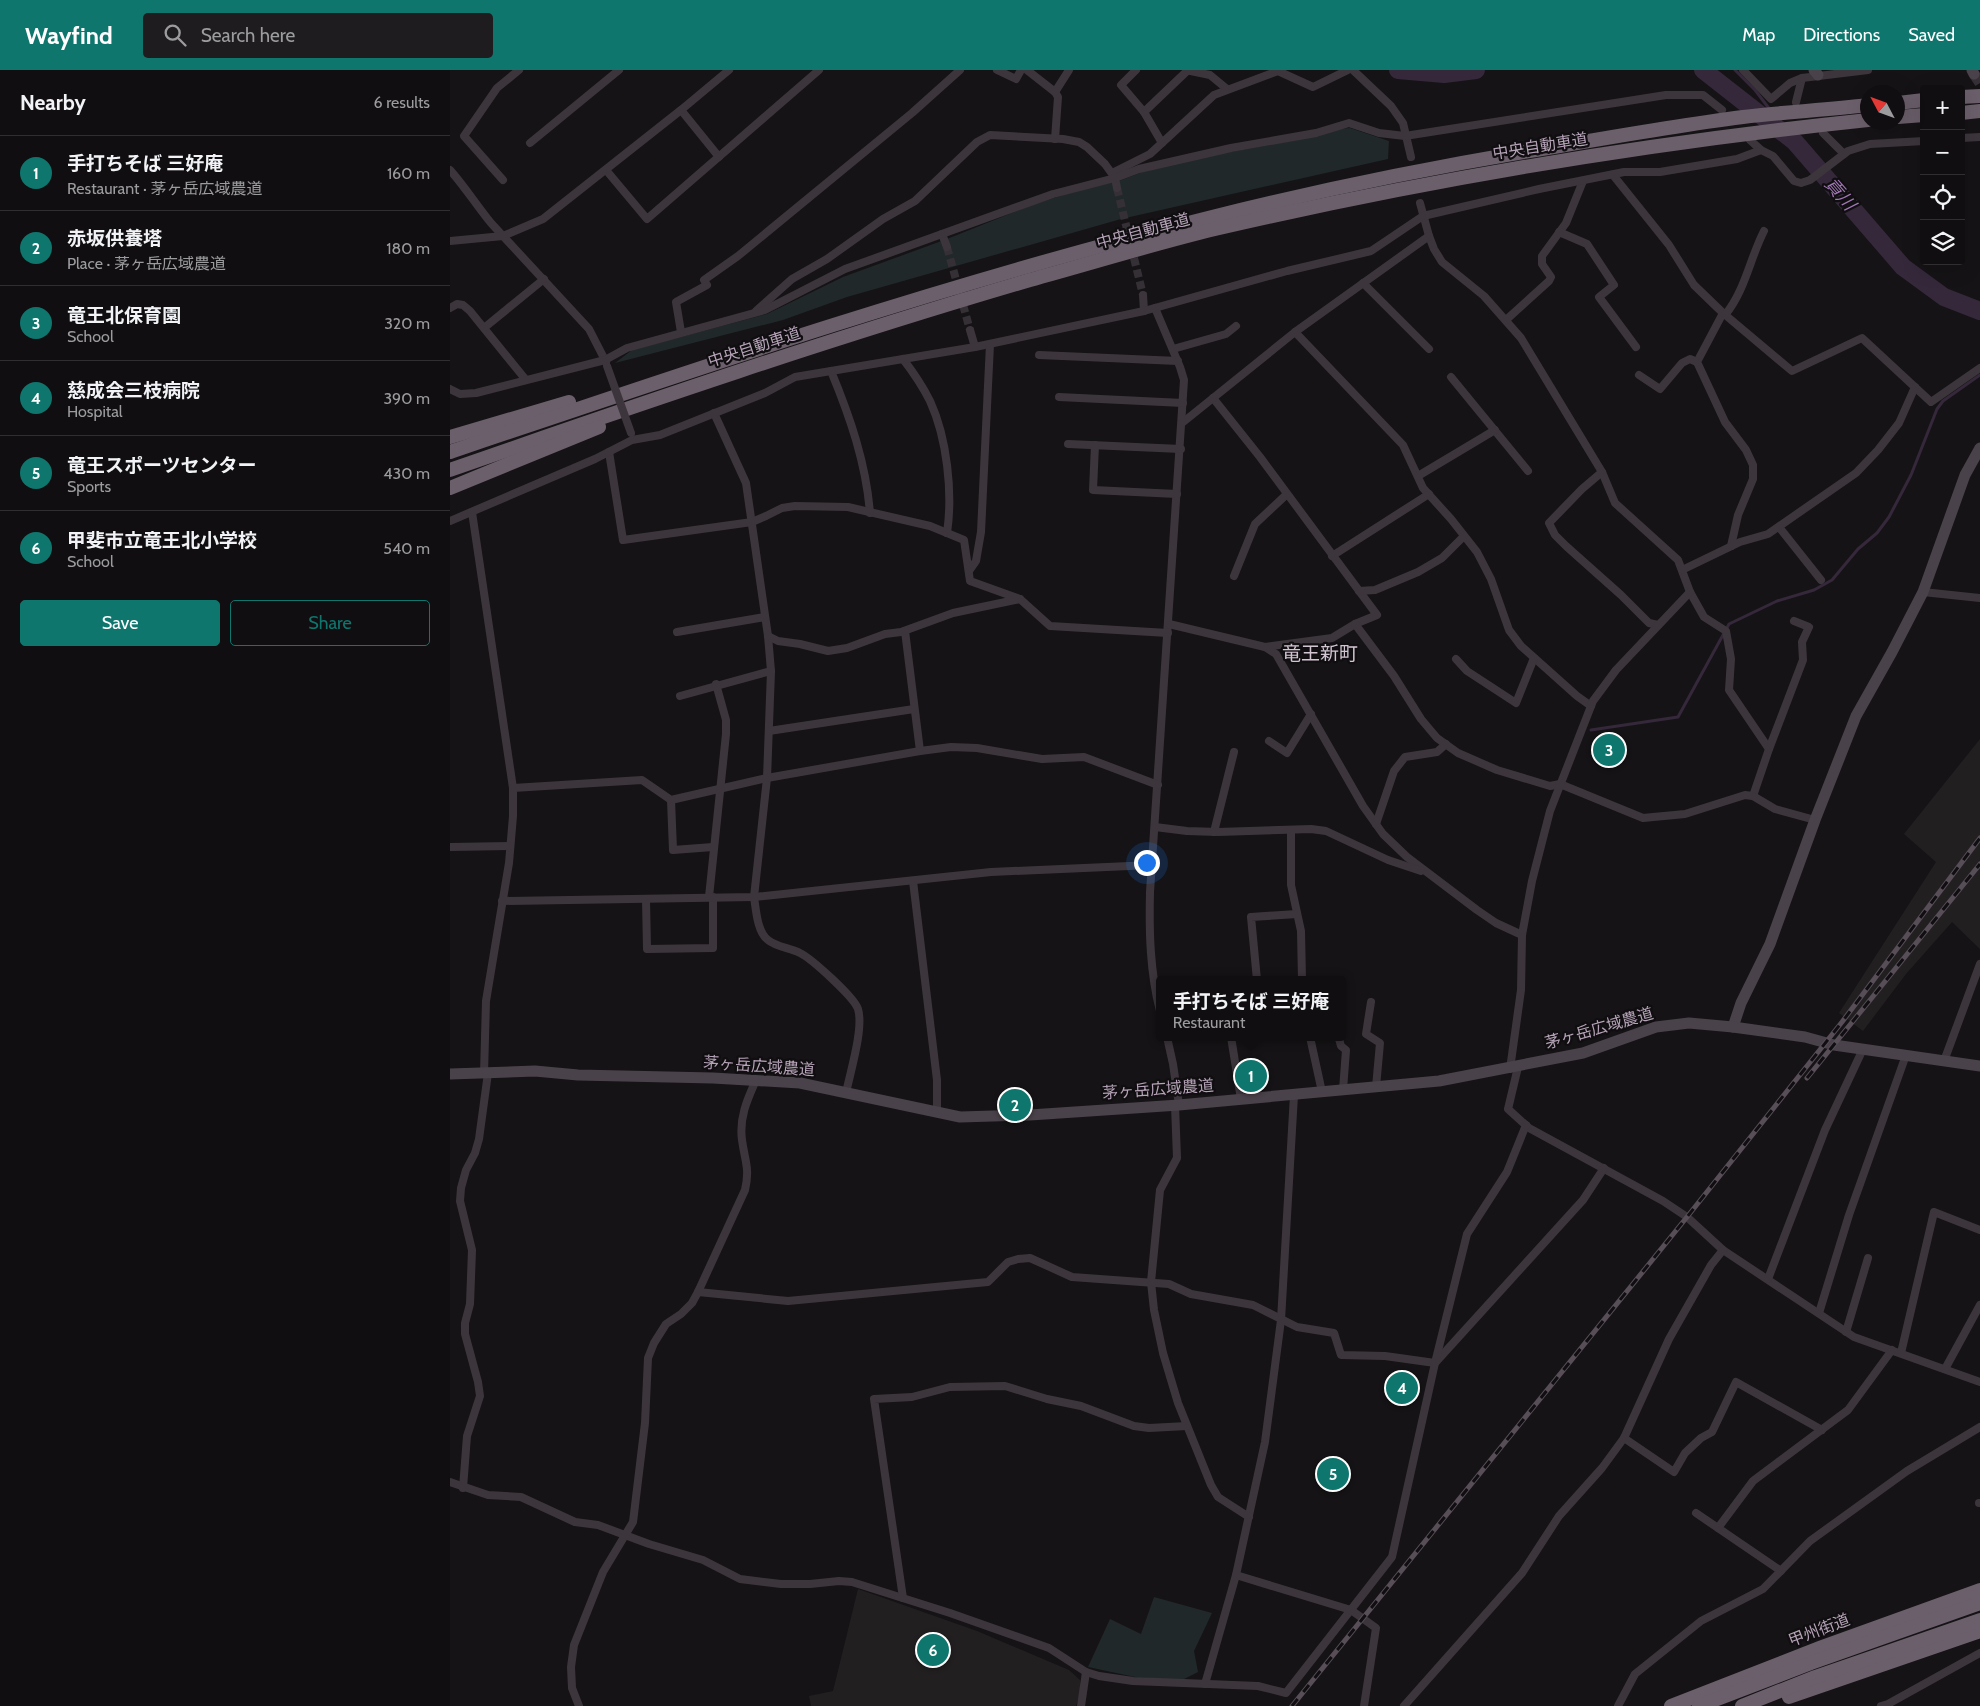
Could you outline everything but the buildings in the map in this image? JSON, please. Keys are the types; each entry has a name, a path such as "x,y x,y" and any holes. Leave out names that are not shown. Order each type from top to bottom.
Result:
{"highway":[{"path":"1965,97 1980,96"},
{"path":"1905,102 1920,100"},
{"name":"中央自動車道","path":"450,452 680,374 977,280 1210,217 1382,178 1599,139 1744,117 1796,107 1860,106"},
{"path":"1965,113 1980,111"},
{"path":"1905,117 1920,116"},
{"name":"中央自動車道","path":"450,470 732,372 980,295 1213,230 1383,193 1602,153 1753,136 1806,127 1860,121"},
{"path":"450,488 732,372"},
{"path":"450,437 578,400 680,374"},
{"name":"甲州街道","path":"1671,1706 1822,1647 1980,1590"},
{"name":"甲州街道","path":"1700,1706 1811,1663 1980,1603"},
{"path":"1742,1706 1815,1677 1980,1620"},
{"path":"1762,1706 1980,1631"}],"street":[{"path":"503,180 464,136 497,88 520,70"},
{"path":"530,143 619,70"},
{"path":"715,70 721,78"},
{"path":"450,241 503,236 543,218 682,110 729,70"},
{"path":"606,170 647,220 819,70"},
{"path":"681,332 676,302 706,285 704,280 738,256 960,70"},
{"path":"997,70 1016,79 1021,70"},
{"path":"1027,70 1055,92 1058,97 1055,139"},
{"path":"1055,92 1069,70"},
{"path":"1136,70 1121,85 1144,112 1162,143"},
{"path":"1113,175 1150,154 1214,95 1227,89 1278,70 1313,87 1348,70"},
{"path":"1353,70 1391,106 1403,123 1411,157"},
{"path":"1743,70 1771,99 1790,84 1818,72 1868,70"},
{"path":"1144,112 1187,71 1210,75 1227,89"},
{"path":"1796,107 1802,78"},
{"path":"450,389 460,394 476,393 606,363 627,348 765,310 845,269 1053,194 1113,175 1231,148 1316,133 1349,123 1379,133 1407,136 1666,95 1703,95 1722,110"},
{"path":"682,110 719,157"},
{"path":"1823,133 1844,154"},
{"path":"755,312 792,279 827,259 882,219 915,201 977,142 990,135 1079,142 1105,164 1113,175 1118,188"},
{"path":"1753,136 1760,150 1773,156 1794,180 1801,183 1810,180 1848,150 1870,144 1920,141"},
{"path":"1965,138 1980,137"},
{"path":"450,522 609,452 631,437 660,435 765,393 796,377 975,347 1144,311 1287,271 1371,251 1423,216 1613,174 1624,172 1660,172 1737,159 1760,150"},
{"path":"450,170 468,190 478,207 503,236 588,329 606,363 631,437"},
{"path":"1613,174 1669,245 1694,285 1724,314 1792,371 1862,338 1931,402 1980,368"},
{"path":"1506,320 1549,281 1551,277 1542,264 1542,256 1566,223 1583,180"},
{"path":"1420,203 1434,250 1442,262 1484,296 1521,338 1602,472 1615,503 1678,560 1690,592 1704,617 1723,629 1730,659 1729,690 1769,749"},
{"path":"1697,362 1724,314 1733,305 1756,246 1764,231"},
{"path":"1559,232 1586,244 1614,285 1599,297 1636,347"},
{"path":"942,234 947,247"},
{"path":"1182,424 1295,332 1429,236"},
{"path":"484,328 544,279"},
{"path":"1363,283 1429,348"},
{"path":"1143,296 1144,311"},
{"path":"450,308 457,304 463,305 470,311 526,380"},
{"path":"1155,308 1178,361 1184,380 1149,928 1156,983"},
{"path":"1172,349 1226,334 1236,326"},
{"path":"970,330 975,347"},
{"path":"1295,332 1403,445 1423,488 1477,552 1491,579 1509,630 1521,646 1577,696 1591,706"},
{"path":"969,571 976,561 981,532 990,344"},
{"path":"1039,355 1178,361"},
{"path":"903,359 930,401 948,458 950,512 946,533"},
{"path":"1639,375 1660,389 1682,363 1690,359 1697,362 1726,422 1746,450 1753,465 1753,479 1738,514 1731,546"},
{"path":"831,371 858,445 868,490 870,513"},
{"path":"1451,377 1528,471"},
{"path":"1682,570 1731,546 1768,534 1779,528 1856,473 1878,450 1899,423 1915,387"},
{"path":"1058,397 1183,403"},
{"path":"1213,398 1377,615 1355,624 1332,638 1265,647"},
{"path":"714,413 746,483 768,636 771,670 767,778 754,896 757,915 767,940 802,954 840,986 858,1009 856,1049 846,1093"},
{"path":"1418,476 1495,430"},
{"path":"1068,444 1180,449"},
{"path":"1095,445 1093,490 1177,494"},
{"path":"1733,1027 1741,1003 1770,944 1815,820 1856,716 1923,592 1965,475 1980,448"},
{"path":"609,452 623,540 752,522 782,508 796,506 848,507 930,526 964,540 970,581 1020,599 1050,626 1168,633"},
{"path":"1602,472 1582,489 1549,523 1555,535 1566,546 1649,623 1658,625"},
{"path":"1234,576 1255,524 1287,494"},
{"path":"1332,556 1428,494"},
{"path":"463,1488 467,1436 480,1396 466,1334 470,1304 472,1250 460,1201 464,1179 479,1139 486,1074 486,1001 510,846 513,788 472,512"},
{"path":"1779,528 1821,580"},
{"path":"1359,591 1375,590 1418,572 1442,558 1464,536"},
{"path":"1690,592 1616,670 1593,701 1550,810 1532,881 1522,935 1521,990 1514,1068 1508,1109 1526,1126 1663,1201 1687,1217 1723,1250 1854,1337 1980,1382"},
{"path":"1923,592 1980,598"},
{"path":"768,636 778,641 828,651 847,648 885,634 905,631 953,613 1020,599"},
{"path":"677,632 765,617"},
{"path":"1753,796 1803,660 1802,642 1809,627 1794,621"},
{"path":"1169,624 1265,647 1276,654 1363,806 1383,834 1428,874 1496,923 1522,935"},
{"path":"1355,624 1394,676 1421,719 1437,738 1458,753 1497,770 1550,786 1560,784 1642,818 1684,814 1745,795 1753,796 1775,809 1815,820"},
{"path":"905,631 920,751"},
{"path":"1456,659 1466,670 1516,703 1534,658"},
{"path":"680,696 716,684 771,670"},
{"path":"646,898 647,949 713,948 711,897 713,847 722,788 726,720 716,684"},
{"path":"769,731 914,709"},
{"path":"1269,741 1287,754 1311,714"},
{"path":"1376,824 1394,771 1405,757 1436,752 1446,744"},
{"path":"513,788 642,780 671,800 767,778 950,747 978,748 1042,760 1084,757 1158,785"},
{"path":"1214,832 1234,752"},
{"path":"671,800 673,850 713,847"},
{"path":"1155,827 1214,832 1310,829 1326,831 1388,860 1428,874"},
{"path":"1291,830 1291,885 1301,930 1302,976"},
{"path":"450,847 510,846"},
{"path":"502,901 754,896 991,872 1152,865"},
{"path":"912,880 937,1080 937,1111"},
{"path":"1257,976 1251,917 1297,914"},
{"path":"1944,1061 1980,964"},
{"path":"1371,1002 1366,1034 1380,1044 1376,1087"},
{"name":"茅ヶ岳広域農道","path":"450,1074 535,1071 578,1075 713,1078 800,1083 960,1117 1177,1105 1439,1081 1514,1068 1582,1053 1656,1027 1689,1023 1805,1037 1834,1045 1980,1066"},
{"path":"1168,1041 1174,1064 1177,1105 1177,1158 1160,1190 1151,1282 1154,1310 1163,1353 1178,1403 1210,1485 1218,1497 1249,1517"},
{"path":"1232,1041 1241,1099"},
{"path":"1311,1041 1322,1092"},
{"path":"1340,1041 1341,1046 1346,1050 1343,1090"},
{"path":"1768,1279 1825,1130 1863,1049"},
{"path":"1820,1313 1849,1215 1906,1056"},
{"path":"579,1706 572,1688 570,1667 574,1645 603,1572 633,1522 645,1423 648,1358 654,1343 666,1324 681,1314 692,1303 745,1190 748,1175 741,1124 744,1108 756,1080"},
{"path":"1205,1684 1236,1575 1265,1442 1280,1320 1294,1095"},
{"path":"450,1482 488,1495 521,1496 575,1522 598,1525 649,1544 703,1560 740,1579 781,1584 852,1582 1049,1648 1086,1672 1099,1676 1133,1681 1258,1686 1286,1693 1392,1557 1435,1364 1467,1234 1507,1172 1526,1126"},
{"path":"1435,1364 1583,1200 1604,1168"},
{"path":"1900,1353 1934,1212 1980,1230"},
{"path":"1404,1706 1522,1573 1559,1516 1602,1468 1624,1438 1669,1339 1711,1265 1723,1250"},
{"path":"698,1292 788,1301 988,1282 1008,1262 1030,1258 1072,1277 1169,1284 1191,1294 1253,1305 1280,1320 1311,1330 1334,1333 1341,1355 1385,1356 1435,1364"},
{"path":"1846,1332 1868,1258"},
{"path":"1945,1369 1980,1305"},
{"path":"1718,1528 1753,1481 1848,1410 1892,1350"},
{"path":"1624,1438 1674,1472 1685,1453 1701,1438 1712,1432 1736,1382 1822,1430"},
{"path":"902,1598 874,1399 912,1397 950,1387 1004,1386 1081,1406 1134,1426 1149,1428 1187,1426"},
{"path":"1618,1706 1636,1674 1701,1621 1763,1589 1810,1541 1907,1471 1980,1426"},
{"path":"1696,1513 1781,1571"},
{"path":"1236,1575 1351,1610 1376,1628 1364,1706"},
{"path":"1881,1706 1888,1704 1980,1653"},
{"path":"1081,1706 1086,1672"}],"shaded area":[{"path":"1350,128 1389,141 1388,159 1121,219 847,297 783,320 615,363 632,350 767,314 843,277 1027,207 1086,187 1116,182 1148,170 1197,158 1297,140 1336,129"},
{"path":"1980,739 1980,949 1952,922 1906,974 1863,1031 1839,1013 1936,862 1904,834"},
{"path":"858,1589 977,1631 1069,1670 1080,1680 1080,1694 1076,1706 811,1706 809,1696 833,1691"},
{"path":"1154,1597 1212,1613 1194,1651 1198,1672 1182,1680 1135,1677 1088,1667 1110,1619 1141,1634"}],"waterway":[{"name":"貢川","path":"1398,70 1444,74 1476,70"},
{"name":"貢川","path":"1703,70 1795,142 1903,267 1944,297 1980,311"},
{"path":"1735,70 1755,90 1771,111"},
{"name":"貢川","path":"1788,133 1795,142"},
{"path":"1591,730 1678,717 1729,624 1777,601 1814,590 1832,580 1858,549 1877,533 1889,517 1911,475 1937,409 1943,401 1980,375"}],"tunnel":[{"path":"1974,74 1980,83"},
{"path":"1117,188 1143,295"},
{"path":"947,247 970,330"}],"railway":[{"path":"1292,1706 1842,1022 1980,838"},
{"path":"1807,1078 1980,864"}],"place":[{"name":"竜王北保育園","path":"1609,750"},
{"name":"手打ちそば 三好庵","path":"1251,1076"},
{"name":"赤坂供養塔","path":"1015,1105"},
{"name":"慈成会三枝病院","path":"1402,1388"},
{"name":"竜王スポーツセンター","path":"1333,1474"},
{"name":"甲斐市立竜王北小学校","path":"933,1650"}],"district":[{"name":"竜王新町","path":"1320,653"}]}
